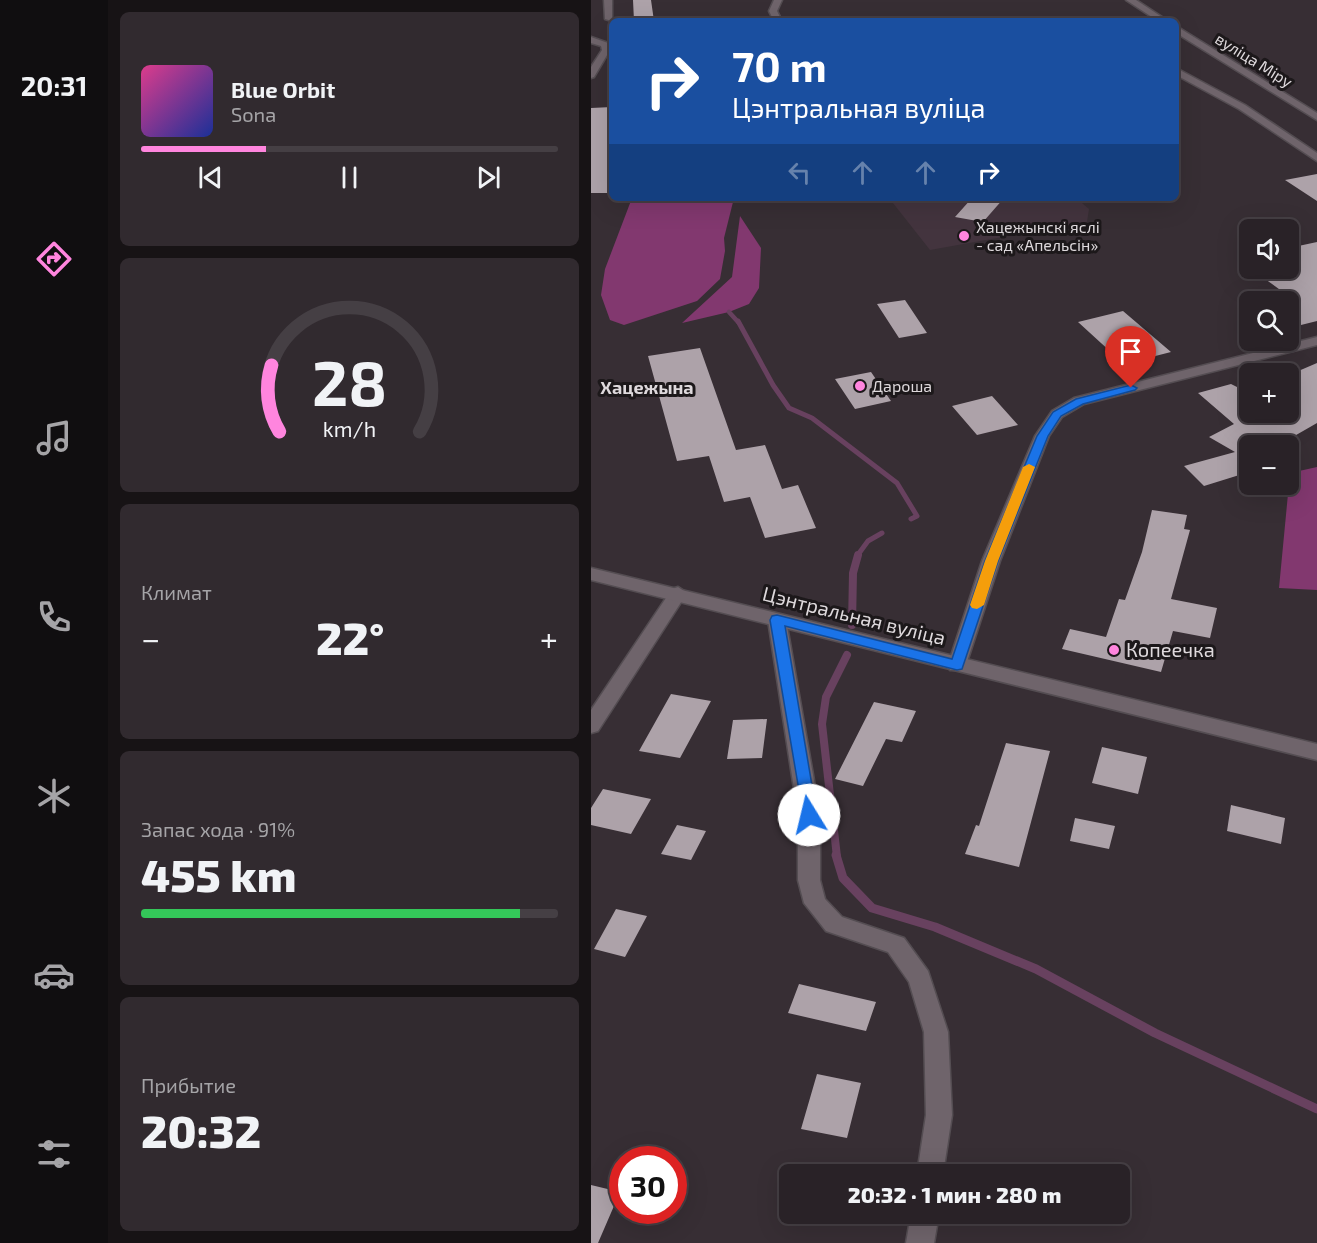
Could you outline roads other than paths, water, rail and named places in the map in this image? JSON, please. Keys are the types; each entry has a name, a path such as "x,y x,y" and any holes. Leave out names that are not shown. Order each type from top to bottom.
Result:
{"street":[{"path":"608,0 609,19"},
{"path":"776,18 773,11 778,0"},
{"path":"1130,0 1159,18"},
{"name":"вуліца Міру","path":"1179,31 1317,117"},
{"path":"591,40 605,45 606,50 591,75"},
{"path":"1179,73 1232,102 1317,158"},
{"path":"957,665 991,561 1042,436 1057,414 1079,401 1317,341"},
{"name":"Цэнтральная вуліца","path":"591,574 678,593 957,665 1317,752"},
{"path":"591,726 678,593"},
{"path":"777,620 809,815 809,880 815,903 834,924 896,945 920,978 936,1032 939,1115 932,1164"},
{"path":"920,1243 923,1224"}],"waterway":[{"path":"729,312 739,323"},
{"path":"738,321 773,385 789,408 812,418 897,483 917,516 911,519"},
{"path":"857,556 868,541 882,533"},
{"path":"852,625 853,573 858,555"},
{"path":"837,857 822,724 826,697 847,655"},
{"path":"836,855 843,878 872,908 935,927 1036,969 1155,1033 1317,1109"}],"place":[{"name":"Хацежынскі яслі - сад «Апельсін»","path":"964,236"},
{"name":"Дароша","path":"860,386"},
{"name":"Копеечка","path":"1114,650"}],"district":[{"name":"Хацежына","path":"647,388"}]}
